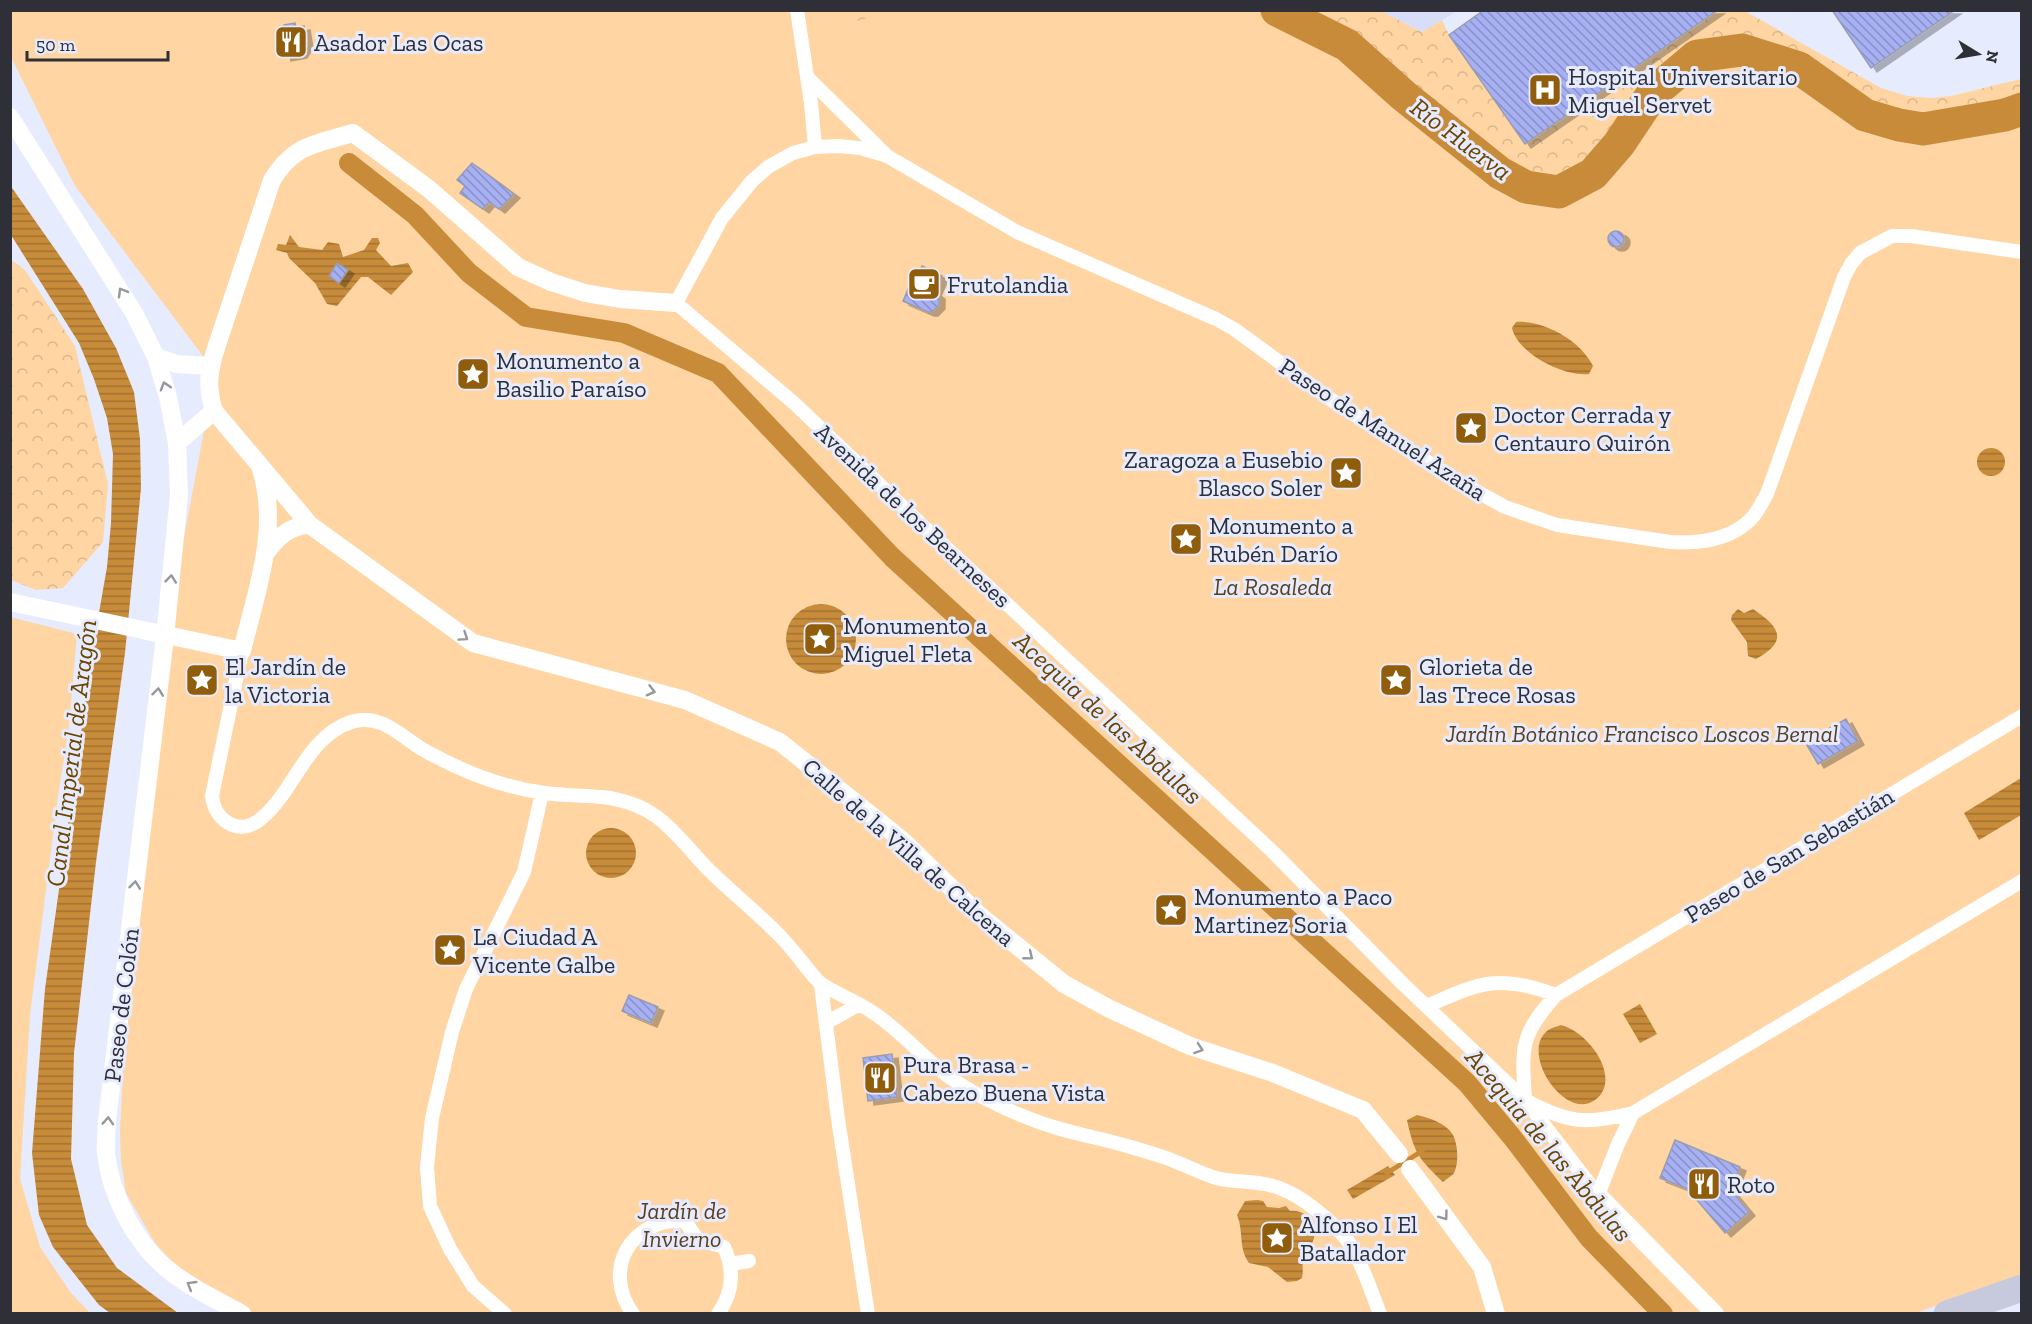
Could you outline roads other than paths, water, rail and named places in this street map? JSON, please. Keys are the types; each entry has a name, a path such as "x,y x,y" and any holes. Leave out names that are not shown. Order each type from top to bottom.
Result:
{"main road":[{"path":"1947,1314 2022,1288"}],"street":[{"path":"797,10 815,147"},
{"path":"807,77 887,156"},
{"name":"Paseo de Colón","path":"10,117 120,289 156,357 168,397 177,443 180,495 107,1121 106,1153 119,1202 134,1229 151,1252 169,1271 188,1284 242,1314"},
{"path":"676,303 620,299 585,293 551,282 518,267 429,189 353,133 302,147 289,156 272,180 210,366 209,394 214,411 260,465 267,494 269,520 266,553 242,651 212,796 217,815 225,823 235,826 256,823 268,812 306,759 322,741 335,730 359,720 384,723 426,752 475,774 510,786 542,793 612,799 653,812 676,832 707,868 778,933 821,985 885,1021 953,1079 991,1101 1053,1127 1118,1143 1169,1159 1214,1177 1238,1183 1258,1182 1276,1186 1298,1196 1320,1213 1353,1249 1380,1314"},
{"name":"Paseo de Manuel Azaña","path":"676,303 722,218 752,181 768,167 793,153 815,147 860,148 887,156 1017,232 1234,329 1330,399 1454,479 1505,507 1557,525 1689,543 1725,536 1752,518 1759,508 1774,478 1844,277 1860,253 1892,236 2022,252"},
{"name":"Avenida de los Bearneses","path":"676,303 794,403 1272,851 1402,984 1525,1100 1598,1195 1715,1314"},
{"path":"156,357 177,363 210,366"},
{"path":"177,443 214,411"},
{"name":"Calle de la Villa de Calcena","path":"260,465 310,525 473,643 685,700 780,742 902,840 978,914 1064,984 1110,1009 1190,1046 1273,1073 1363,1110 1399,1154"},
{"path":"266,553 273,543 289,530 298,526 310,525"},
{"path":"10,602 242,651"},
{"name":"Paseo de San Sebastián","path":"1525,1100 1522,1062 1525,1043 1531,1026 1556,995 2022,716"},
{"path":"505,1314 473,1286 450,1249 430,1206 427,1167 432,1118 452,1032 466,989 524,872 542,793"},
{"path":"1525,1100 1557,1116 1573,1120 1611,1119 1633,1113 2022,881"},
{"path":"1427,1006 1480,984 1501,982 1538,988 1556,995"},
{"path":"821,985 838,1119 868,1314"},
{"path":"826,1023 858,1005"},
{"path":"1598,1195 1633,1113"},
{"path":"1410,1169 1482,1267 1496,1314"},
{"path":"654,1210 665,1221"},
{"path":"633,1314 621,1288 622,1258 626,1249 647,1228 685,1216 697,1239 725,1243 730,1263 730,1288 717,1314"},
{"path":"730,1263 749,1261"}],"waterway":[{"name":"Río Huerva","path":"1277,10 1347,45 1404,96 1500,173 1526,187 1559,192 1593,174 1619,144 1653,93 1697,56 1742,50 1799,68 1865,115 1923,129 2005,115 2022,109"},
{"name":"Acequia de las Abdulas","path":"349,163 415,215 469,273 526,317 624,333 718,373 892,557 1467,1083 1512,1137 1589,1238 1663,1314"},
{"name":"Calle de la Villa de Calcena","path":"1387,1173 1422,1151"}],"place":[{"name":"Asador Las Ocas","path":"291,42"},
{"name":"Hospital Universitario Miguel Servet","path":"1545,90"},
{"name":"Frutolandia","path":"924,284"},
{"name":"Monumento a Basilio Paraíso","path":"473,374"},
{"name":"Doctor Cerrada y Centauro Quirón","path":"1471,428"},
{"name":"Zaragoza a Eusebio Blasco Soler","path":"1346,473"},
{"name":"Monumento a Rubén Darío","path":"1186,539"},
{"name":"Monumento a Miguel Fleta","path":"820,639"},
{"name":"El Jardín de la Victoria","path":"202,680"},
{"name":"Glorieta de las Trece Rosas","path":"1396,680"},
{"name":"Monumento a Paco Martinez Soria","path":"1171,910"},
{"name":"La Ciudad A Vicente Galbe","path":"450,950"},
{"name":"Pura Brasa - Cabezo Buena Vista","path":"880,1078"},
{"name":"Roto","path":"1704,1184"},
{"name":"Alfonso I El Batallador","path":"1277,1238"}],"park label":[{"name":"La Rosaleda","path":"1273,586"},
{"name":"Jardín Botánico Francisco Loscos Bernal","path":"1642,733"},
{"name":"Jardín de Invierno","path":"682,1224"}],"water label":[{"name":"Canal Imperial de Aragón","path":"71,753"}]}
